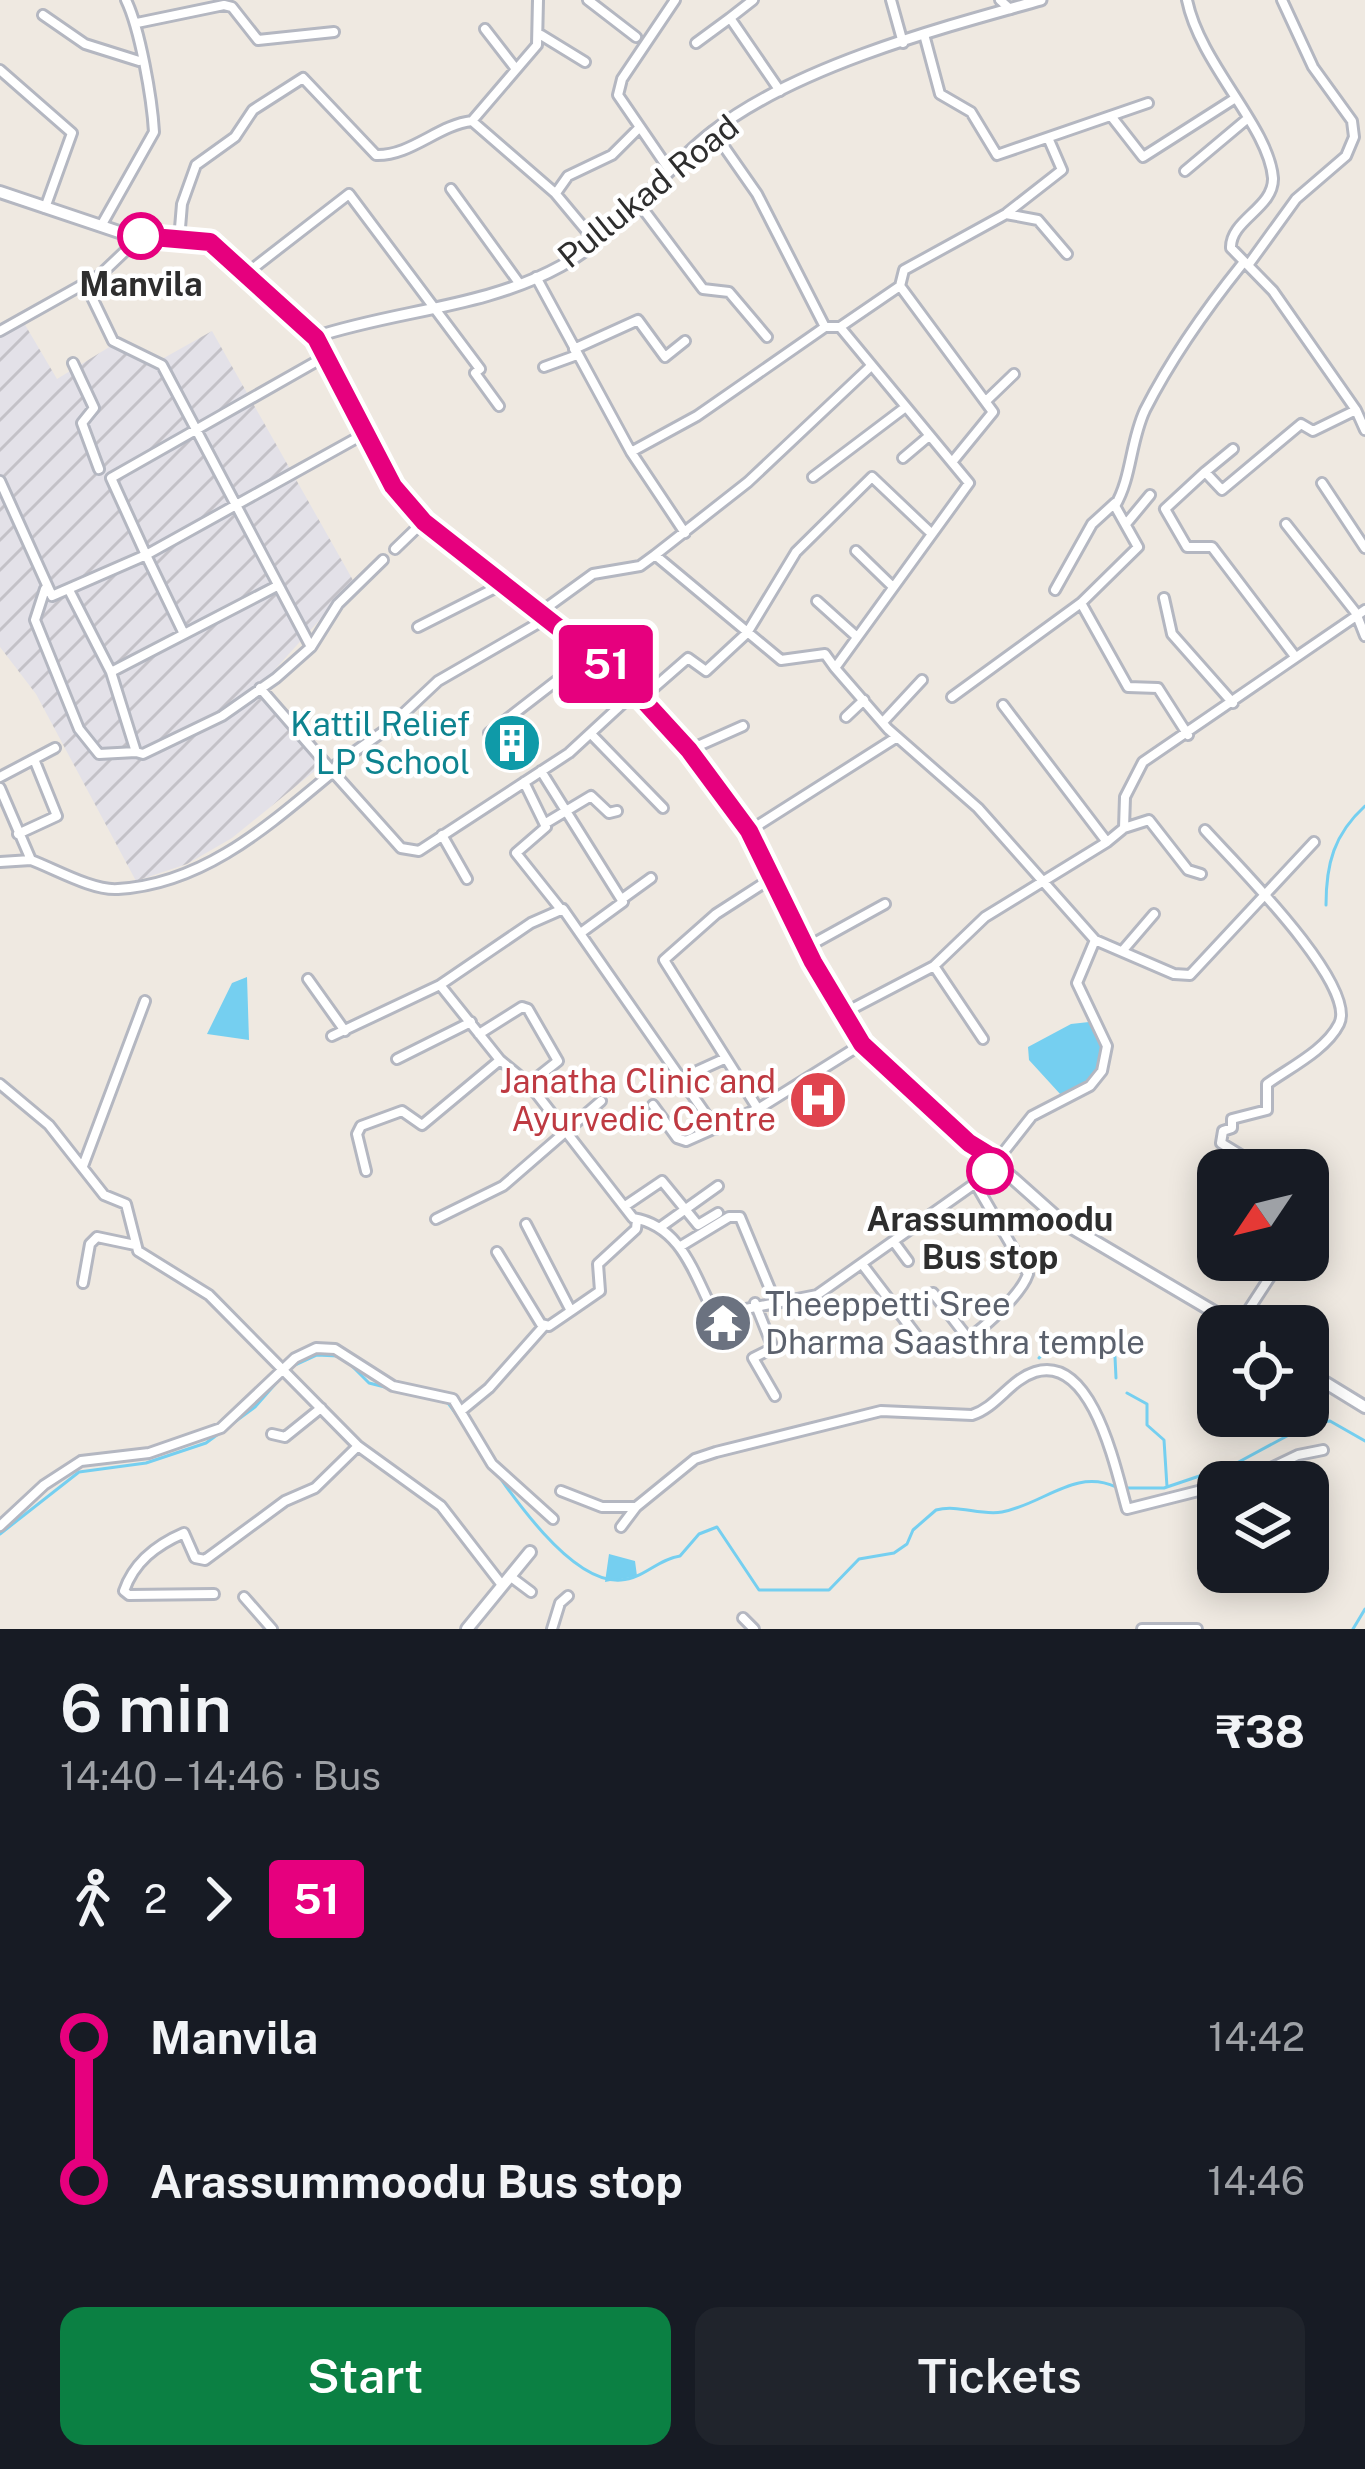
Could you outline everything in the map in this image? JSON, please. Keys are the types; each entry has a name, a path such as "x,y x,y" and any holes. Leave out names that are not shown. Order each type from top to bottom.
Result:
{"main road":[{"path":"0,192 45,210 141,236 210,242 246,273 316,338 393,486 424,522 592,653 689,750 749,831 775,876 806,948 862,1044 969,1143 1000,1162 1062,1222 1202,1305"},
{"path":"1329,1385 1365,1407"},
{"path":"467,1629 530,1552"}],"street":[{"path":"100,226 154,132 138,58 137,23 126,0"},
{"path":"178,241 182,204 196,165 235,137 254,110 297,80 303,78 376,155 391,155 472,121 541,35 538,0"},
{"path":"588,0 636,37"},
{"path":"670,171 618,100 620,84 675,0"},
{"path":"696,43 753,0"},
{"path":"891,0 904,45"},
{"path":"1000,0 1010,9"},
{"name":"Pullukad Road","path":"316,338 436,309 536,277 595,241 713,131 781,92 1041,0"},
{"path":"1187,0 1198,42 1265,150 1273,185 1232,236 1231,248 1327,363 1365,430"},
{"path":"1282,0 1313,67 1352,121 1352,142"},
{"path":"137,23 224,5 232,7 258,40 334,32"},
{"path":"43,16 97,50 138,58"},
{"path":"730,18 781,92"},
{"path":"485,29 516,69"},
{"path":"541,35 585,62"},
{"path":"925,38 938,90 971,112 993,152 1009,155 1148,103"},
{"path":"0,70 71,134 45,210"},
{"path":"1112,116 1143,157 1234,99"},
{"path":"1185,171 1247,119"},
{"path":"472,121 555,193 595,241"},
{"path":"555,193 568,176 612,154 638,129"},
{"path":"713,131 757,194 825,327"},
{"path":"1054,590 1092,524 1130,481 1144,413 1189,332 1296,199 1332,172 1352,142 1365,135"},
{"path":"632,452 697,416 825,327 840,327 900,286 904,270 1006,214 1063,170 1049,140"},
{"path":"451,190 519,283"},
{"path":"246,273 349,194 436,309 499,406"},
{"path":"637,200 704,289 729,292 766,337"},
{"path":"1006,214 1038,220 1067,254"},
{"path":"0,331 86,284 118,262 141,236"},
{"path":"536,277 632,452 685,533"},
{"path":"86,284 113,341 162,365 310,647"},
{"path":"900,286 987,400 991,418 953,460"},
{"path":"544,367 638,320 665,357 685,341"},
{"path":"835,668 969,483 903,409 840,327"},
{"path":"184,634 111,478 327,355"},
{"path":"73,363 94,407 82,423 99,469"},
{"path":"0,862 31,860 115,890 194,870 246,844 438,681 546,614 592,574 640,566 685,533 870,368"},
{"path":"987,400 1014,374"},
{"path":"812,477 903,409"},
{"path":"1205,472 1222,490 1301,424 1313,431 1356,410"},
{"path":"0,481 52,596 146,555 364,434"},
{"path":"903,458 929,436"},
{"path":"1233,449 1165,509 1186,547 1212,548 1294,655"},
{"path":"260,688 401,848 419,851 592,735 688,658 706,671 747,633 796,552 872,477 932,534"},
{"path":"1322,483 1365,548"},
{"path":"1126,524 1150,495"},
{"path":"952,697 1081,603 1138,547 1116,502"},
{"path":"395,549 424,522"},
{"path":"1286,524 1360,612 1365,636"},
{"path":"856,550 893,587"},
{"path":"656,555 781,660 825,654 897,737 979,808 1095,940 1174,974 1190,975 1314,842"},
{"path":"45,589 35,620 79,729 99,754 143,754 222,716 260,688 310,647 338,604 383,560"},
{"path":"418,628 504,584"},
{"path":"111,672 277,586"},
{"path":"70,592 111,672 136,752"},
{"path":"1164,598 1169,628 1233,703"},
{"path":"817,601 857,637"},
{"path":"1081,603 1128,687 1158,688 1188,735"},
{"path":"1124,827 1125,797 1143,762 1360,612"},
{"path":"489,733 592,653"},
{"path":"883,722 922,680"},
{"path":"846,717 864,700"},
{"path":"1003,705 1107,842"},
{"path":"689,750 742,726"},
{"path":"592,735 663,808"},
{"path":"749,831 897,737"},
{"path":"0,777 55,748"},
{"path":"18,834 57,816 34,759"},
{"path":"541,771 622,899"},
{"path":"524,782 546,823"},
{"path":"0,788 31,860"},
{"path":"617,811 609,813 591,796 546,823 516,853 582,932 716,1129"},
{"path":"842,1014 934,966 986,916 1043,886 1124,827 1149,820 1188,870 1201,874"},
{"path":"1205,830 1311,948 1341,1018 1322,1043 1267,1084 1267,1110 1232,1119 1232,1128 1223,1131 1221,1143 1231,1149"},
{"path":"442,835 467,879"},
{"path":"758,1109 664,960 716,914 775,876"},
{"path":"582,932 651,878"},
{"path":"806,948 886,904"},
{"path":"332,1036 440,985 559,908"},
{"path":"1124,950 1154,914"},
{"path":"440,985 500,1060 530,1084 637,1220 662,1226 681,1246 715,1315 755,1303 804,1302 975,1183 1000,1162 1032,1116 1090,1086 1102,1071 1107,1046 1078,982 1095,940"},
{"path":"934,966 983,1039"},
{"path":"308,979 345,1030"},
{"path":"82,1167 145,1001"},
{"path":"479,1034 522,1007 528,1009 558,1058 530,1084"},
{"path":"397,1059 471,1022"},
{"path":"653,1105 682,1140 758,1109 862,1044"},
{"path":"682,1078 724,1058"},
{"path":"366,1171 356,1134 361,1126 402,1112 422,1125 500,1060"},
{"path":"0,1084 49,1125 104,1195 126,1204 135,1245"},
{"path":"793,1087 813,1116"},
{"path":"436,1219 503,1186 601,1101"},
{"path":"625,1205 662,1180 698,1225 718,1213"},
{"path":"862,1264 923,1344 949,1347 967,1336 1002,1310 1028,1274 975,1183"},
{"path":"662,1226 718,1186"},
{"path":"681,1246 729,1217 740,1217 776,1301"},
{"path":"460,1411 489,1388 544,1326 600,1291 598,1264 636,1229 637,1220"},
{"path":"526,1224 571,1311"},
{"path":"83,1283 90,1244 97,1237 135,1245 153,1262 209,1295 358,1446 441,1506 507,1581 531,1592"},
{"path":"893,1242 908,1261"},
{"path":"497,1252 544,1326"},
{"path":"933,1293 967,1336"},
{"path":"755,1303 773,1348 753,1358 775,1396"},
{"path":"0,1526 44,1485 81,1461 149,1453 221,1428 284,1368 316,1348 334,1348 378,1379 445,1395 492,1464 553,1519"},
{"path":"621,1527 636,1508 700,1457 881,1411 972,1414 986,1410 1023,1378 1043,1371 1069,1378 1086,1392 1125,1507 1132,1510 1197,1492"},
{"path":"272,1434 285,1437 321,1408"},
{"path":"214,1594 129,1595 124,1591 137,1564 184,1533 201,1561 285,1501 315,1488 358,1446"},
{"path":"1286,1461 1323,1450"},
{"path":"561,1491 602,1508 636,1508"},
{"path":"552,1629 560,1604 568,1596"},
{"path":"244,1597 272,1629"},
{"path":"743,1618 754,1629"},
{"path":"1142,1629 1197,1629"}],"shaded area":[{"path":"24,323 57,379 111,346 155,363 212,331 354,582 259,687 322,765 232,838 187,864 136,881 36,694 0,647 0,336"}],"water":[{"path":"247,977 249,1040 207,1034 232,983"},
{"path":"1089,1022 1103,1048 1101,1065 1084,1086 1061,1095 1029,1060 1028,1047 1071,1024"},
{"path":"609,1554 635,1561 637,1576 605,1582"}],"waterway":[{"path":"1326,905 1334,851 1365,806"},
{"path":"1039,1358 1052,1344 1091,1343 1115,1357 1116,1378"},
{"path":"291,1367 317,1355 338,1356"},
{"path":"347,1361 369,1383 448,1403 547,1537 597,1576 621,1580 680,1556 699,1534 717,1527 759,1590 829,1590 859,1559 894,1553 907,1544 913,1530 936,1510 1002,1512 1073,1484 1101,1482 1116,1487"},
{"path":"0,1534 79,1472 146,1463 206,1443 255,1407 284,1374"},
{"path":"1127,1393 1147,1404 1147,1425 1164,1440 1167,1487"},
{"path":"1125,1488 1164,1488 1235,1464 1313,1422 1330,1421 1365,1441"},
{"path":"1353,1629 1365,1609"}],"bus line":[{"name":"51","path":"141,236 210,242 316,338 393,486 424,522 624,679 689,750 749,831 775,876 813,962 862,1044 969,1143 1000,1162 990,1171"}],"place":[{"name":"Manvila","path":"141,236"},
{"name":"Kattil Relief LP School","path":"512,743"},
{"name":"Janatha Clinic and Ayurvedic Centre","path":"818,1100"},
{"name":"Arassummoodu Bus stop","path":"990,1171"},
{"name":"Theeppetti Sree Dharma Saasthra temple","path":"723,1323"}]}
